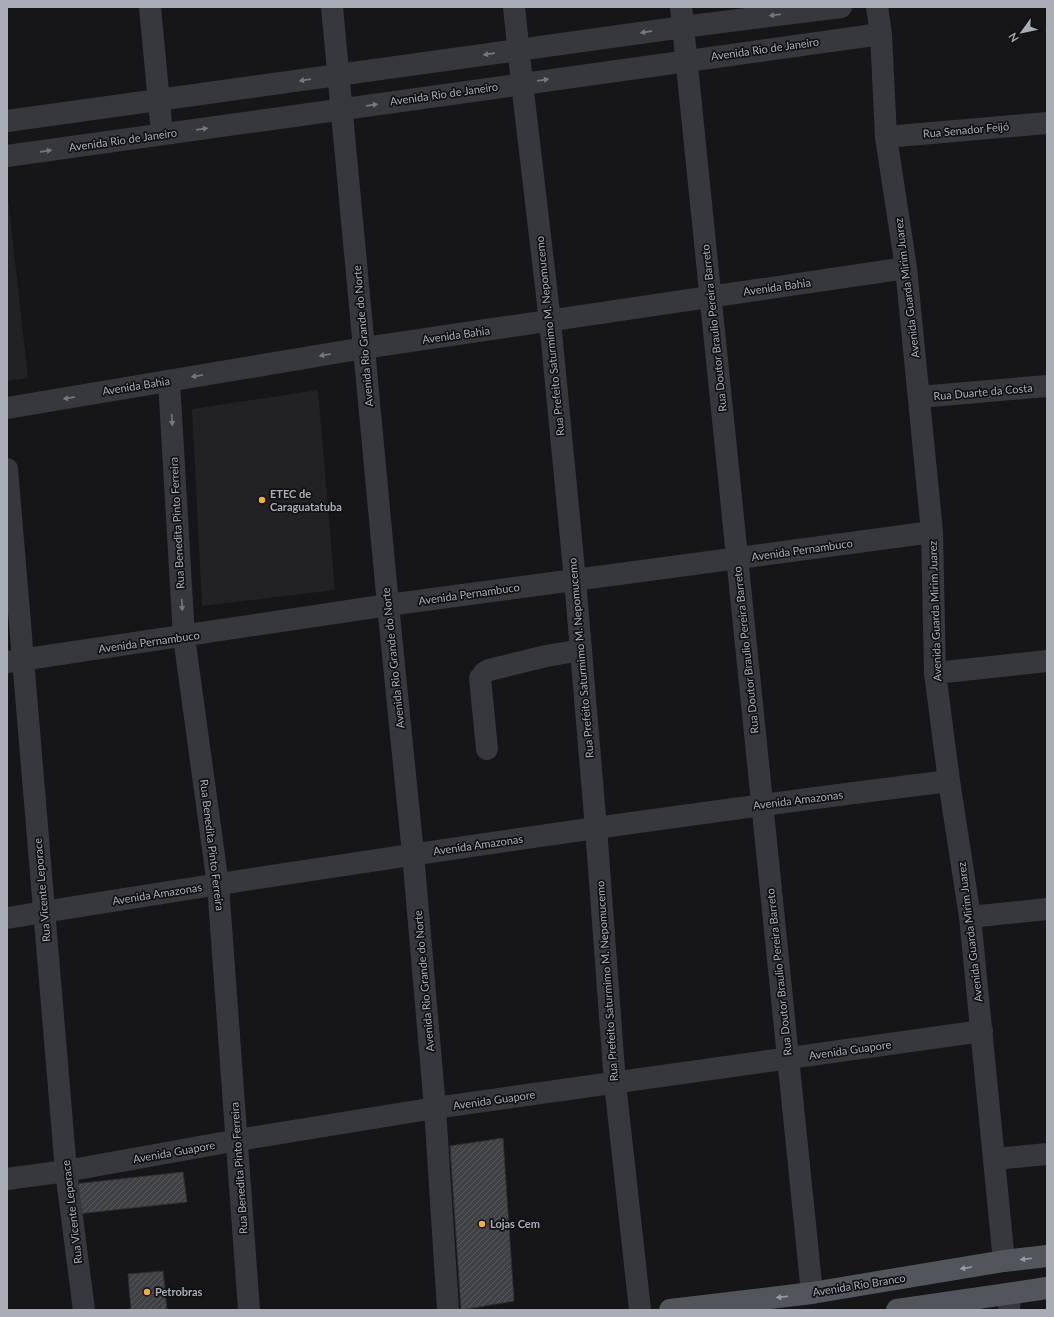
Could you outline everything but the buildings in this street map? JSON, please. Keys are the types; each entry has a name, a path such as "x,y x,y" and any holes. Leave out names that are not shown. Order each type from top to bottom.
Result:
{"main road":[{"name":"Avenida Rio Branco","path":"670,1310 812,1293 1004,1261 1047,1256"},
{"path":"897,1310 1009,1302 1047,1288"}],"street":[{"path":"150,7 162,134"},
{"name":"Avenida Rio Grande do Norte","path":"332,7 413,854 435,1108 448,1310"},
{"name":"Rua Prefeito Saturmimo M. Nepomucemo","path":"514,7 550,321 581,650 615,1083 640,1310"},
{"path":"7,121 519,50 682,17 841,7"},
{"name":"Avenida Guarda Mirim Juarez","path":"877,7 881,34 886,137 906,268 932,532 935,673 970,917 1004,1261"},
{"name":"Rua Doutor Braulio Pereira Barreto","path":"682,17 812,1293"},
{"name":"Avenida Rio de Janeiro","path":"7,156 881,34"},
{"name":"Rua Senador Feijó","path":"886,137 1047,124"},
{"name":"Avenida Bahia","path":"7,408 364,348 906,268"},
{"name":"Rua Benedita Pinto Ferreira","path":"170,381 184,637 218,885 238,1140 249,1310"},
{"name":"Rua Duarte da Costa","path":"919,397 1047,386"},
{"name":"Rua Vicente Leporace","path":"7,469 15,661 44,912 66,1171 84,1310"},
{"name":"Avenida Pernambuco","path":"15,661 184,637 388,605 932,532"},
{"path":"487,749 480,678 484,673 489,670 581,650"},
{"path":"935,673 1047,661"},
{"name":"Avenida Amazonas","path":"7,918 413,854 762,804 950,781"},
{"path":"970,917 1047,909"},
{"name":"Avenida Guapore","path":"7,1179 66,1171 238,1140 435,1108 982,1031"},
{"path":"994,1160 1047,1154"}],"shaded area":[{"path":"8,198 28,378 7,381 7,199"},
{"name":"ETEC de Caraguatatuba","path":"318,390 335,590 202,606 192,409"}],"place":[{"name":"ETEC de Caraguatatuba","path":"262,500"},
{"name":"Lojas Cem","path":"482,1224"},
{"name":"Petrobras","path":"147,1292"}]}
